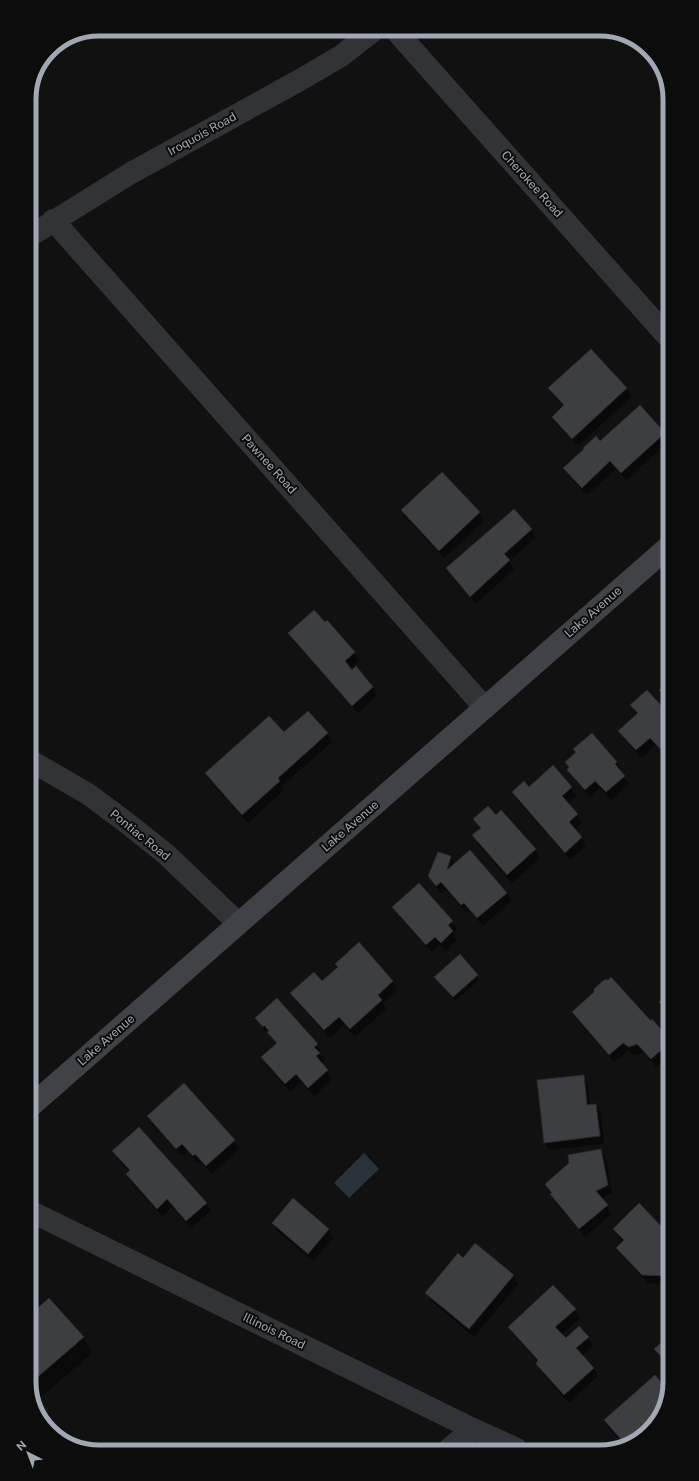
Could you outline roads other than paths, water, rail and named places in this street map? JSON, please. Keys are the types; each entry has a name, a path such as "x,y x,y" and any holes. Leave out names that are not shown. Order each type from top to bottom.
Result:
{"main road":[{"name":"Lake Avenue","path":"36,1101 663,551"}],"street":[{"name":"Iroquois Road","path":"36,232 131,173 341,56 367,36"},
{"name":"Cherokee Road","path":"400,36 663,331"},
{"name":"Pawnee Road","path":"53,220 485,708"},
{"name":"Pontiac Road","path":"36,764 88,794 127,823 167,855 238,923"},
{"name":"Illinois Road","path":"36,1214 508,1445"},
{"path":"454,1445 473,1429"}]}
